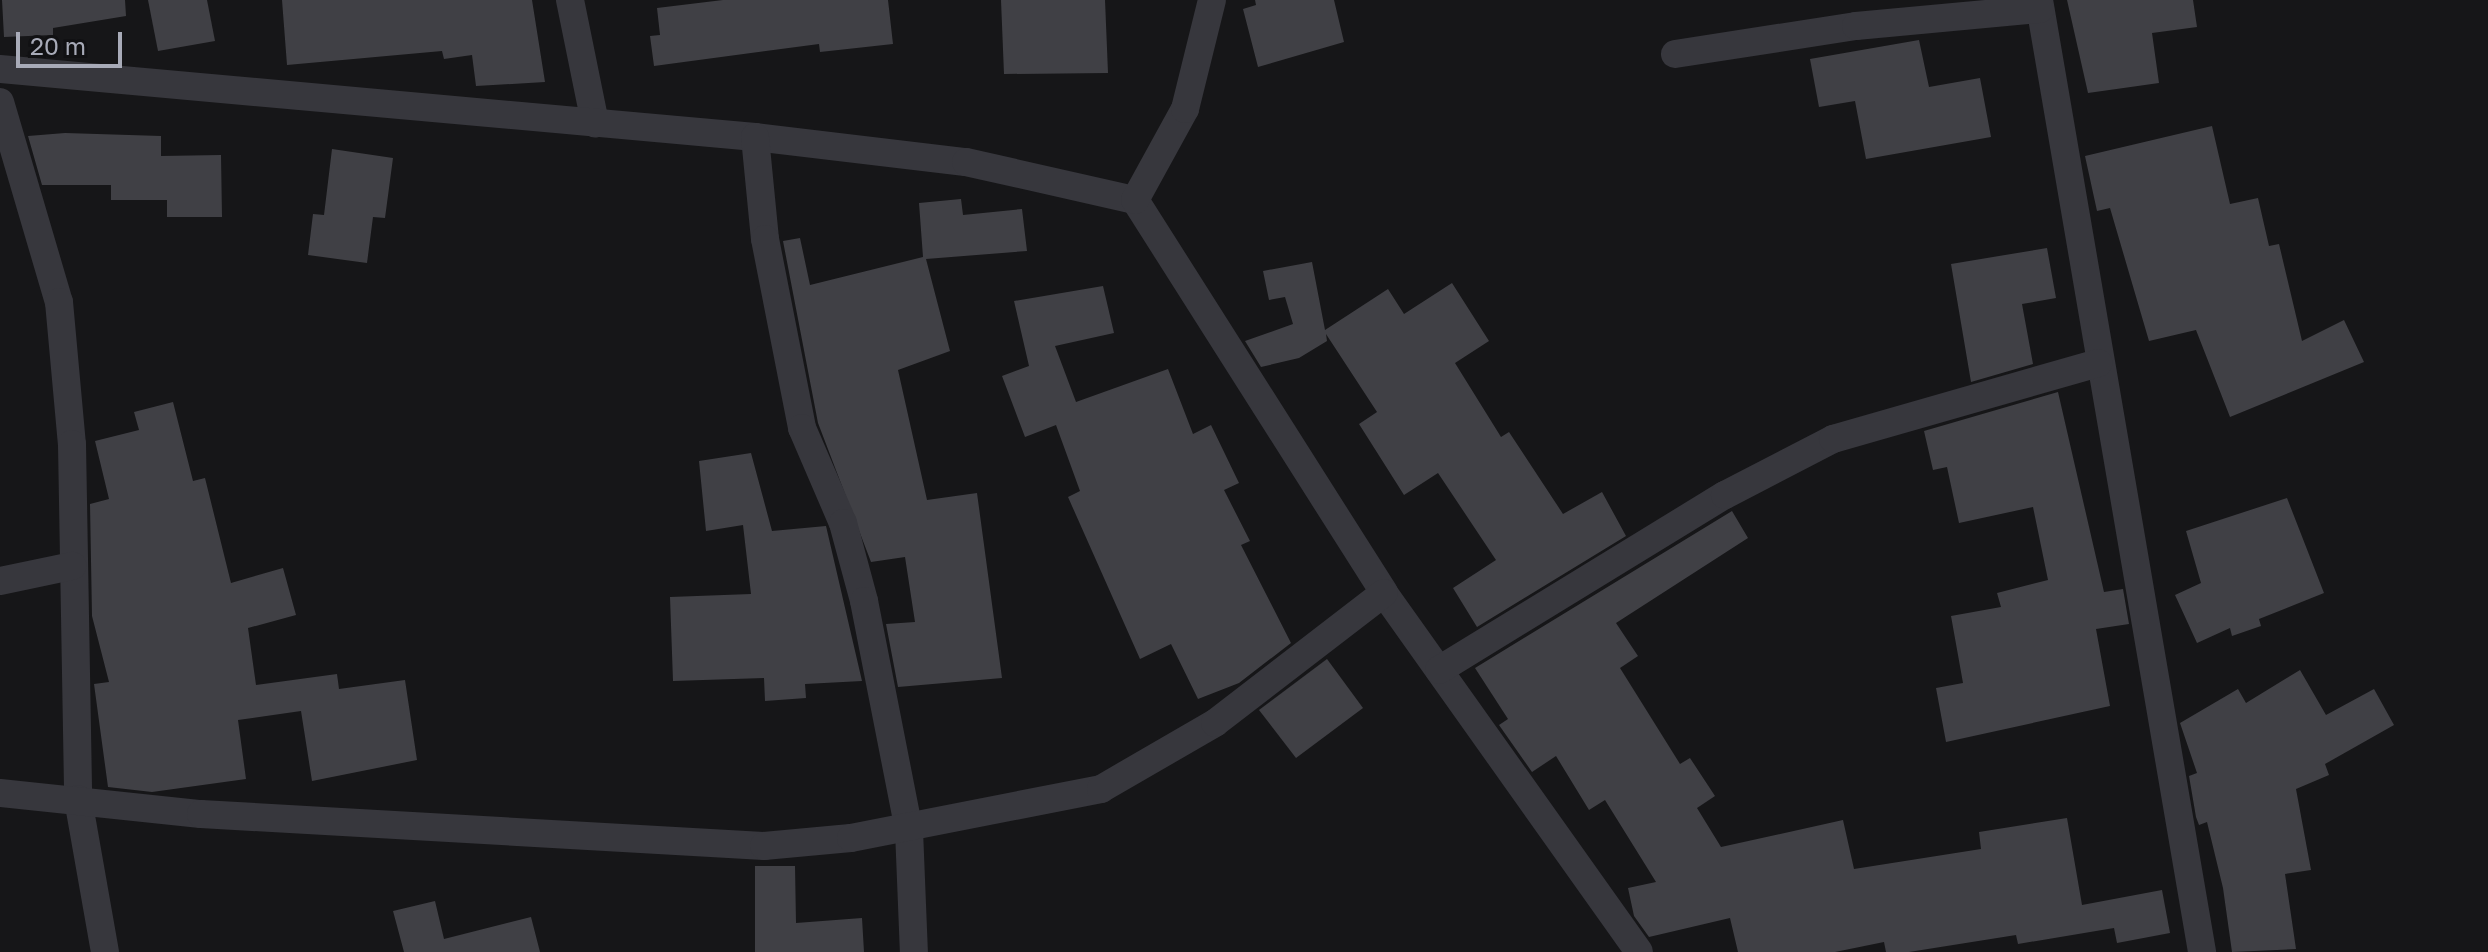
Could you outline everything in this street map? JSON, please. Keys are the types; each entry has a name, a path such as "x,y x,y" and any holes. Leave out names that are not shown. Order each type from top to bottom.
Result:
{"street":[{"path":"570,0 595,123"},
{"path":"1135,200 1185,109 1212,0"},
{"path":"1675,54 1856,26 2040,4 2098,363 2202,952"},
{"path":"0,69 755,137 966,162 1135,200 1384,593 1639,952"},
{"path":"0,102 59,302 72,444 78,799 105,952"},
{"path":"755,137 782,337 802,428 843,523 864,601 909,830 914,952"},
{"path":"1439,670 1725,495 1833,439 2098,363"},
{"path":"0,581 72,566"},
{"path":"0,793 201,814 764,846 909,830 1101,789 1215,723 1384,593"}],"building":[{"path":"2,0 125,0 126,16 53,28 53,35 4,37"},
{"path":"148,0 207,0 215,41 158,51"},
{"path":"282,0 532,0 545,82 476,86 472,55 444,59 442,51 287,65"},
{"path":"723,0 888,0 893,44 820,52 819,44 654,66 650,36 660,35 657,8"},
{"path":"1001,0 1105,0 1108,73 1004,74"},
{"path":"1255,0 1334,0 1344,42 1258,67 1243,9 1256,5"},
{"path":"2067,0 2193,0 2197,27 2152,33 2159,83 2088,93"},
{"path":"1919,40 1929,87 1980,78 1991,137 1866,159 1855,101 1819,107 1810,59"},
{"path":"2212,126 2230,204 2258,198 2269,246 2279,244 2302,341 2344,320 2364,362 2230,417 2196,330 2149,341 2110,208 2097,211 2085,156"},
{"path":"65,133 161,136 161,156 221,155 222,217 167,217 167,200 111,200 111,185 42,185 28,136"},
{"path":"332,149 393,158 385,218 373,217 367,263 308,255 313,214 324,215"},
{"path":"961,199 963,215 1022,209 1027,251 926,259 950,351 898,370 927,500 977,493 1002,678 898,687 886,624 915,622 905,557 871,562 818,423 783,241 800,238 810,285 923,257 919,203"},
{"path":"2047,248 2056,298 2022,304 2033,364 1971,382 1951,264"},
{"path":"1312,262 1325,330 1388,289 1404,314 1452,283 1489,341 1455,363 1501,437 1509,432 1563,514 1602,492 1626,536 1477,627 1453,588 1496,560 1438,473 1404,495 1359,424 1377,412 1326,334 1327,341 1299,358 1261,367 1245,341 1293,324 1285,297 1269,300 1263,271"},
{"path":"1103,286 1114,333 1055,346 1076,402 1168,369 1193,434 1211,425 1239,483 1224,490 1250,541 1241,545 1291,643 1239,683 1198,699 1171,644 1140,659 1068,497 1080,491 1056,425 1025,437 1002,376 1029,366 1014,301"},
{"path":"2058,392 2104,592 2123,589 2129,624 2096,629 2110,706 1946,742 1936,688 1963,683 1951,616 2001,607 1997,593 2048,580 2033,507 1959,523 1947,467 1933,470 1924,431"},
{"path":"173,402 193,481 205,478 231,583 283,568 296,615 248,628 256,685 337,674 339,689 405,680 417,760 312,781 301,711 238,720 246,779 152,792 108,787 94,684 109,682 92,616 90,504 109,499 95,441 139,430 134,412"},
{"path":"751,453 772,531 826,526 862,681 805,684 806,698 765,701 764,678 673,681 670,597 751,594 743,525 706,531 699,461"},
{"path":"2287,498 2324,593 2259,619 2261,626 2232,636 2230,628 2197,643 2175,595 2201,583 2186,531"},
{"path":"1732,511 1748,538 1616,623 1638,656 1620,668 1680,764 1690,758 1715,796 1697,808 1721,847 1843,820 1854,869 1981,849 1979,832 2067,818 2082,905 2162,890 2170,933 2117,943 2114,928 2018,944 2016,935 1909,952 1886,952 1884,942 1835,952 1738,952 1730,918 1649,937 1634,916 1628,888 1656,882 1605,800 1589,810 1556,756 1532,772 1499,725 1508,719 1475,668"},
{"path":"1327,659 1363,708 1296,758 1259,710"},
{"path":"2300,670 2326,715 2374,689 2394,725 2325,764 2329,775 2296,789 2311,870 2285,874 2296,949 2232,952 2223,888 2207,822 2199,825 2196,817 2189,776 2197,773 2180,723 2238,689 2246,703"},
{"path":"755,866 795,866 796,923 862,918 864,952 755,952"},
{"path":"435,901 444,939 531,917 540,952 404,952 393,911"}]}
